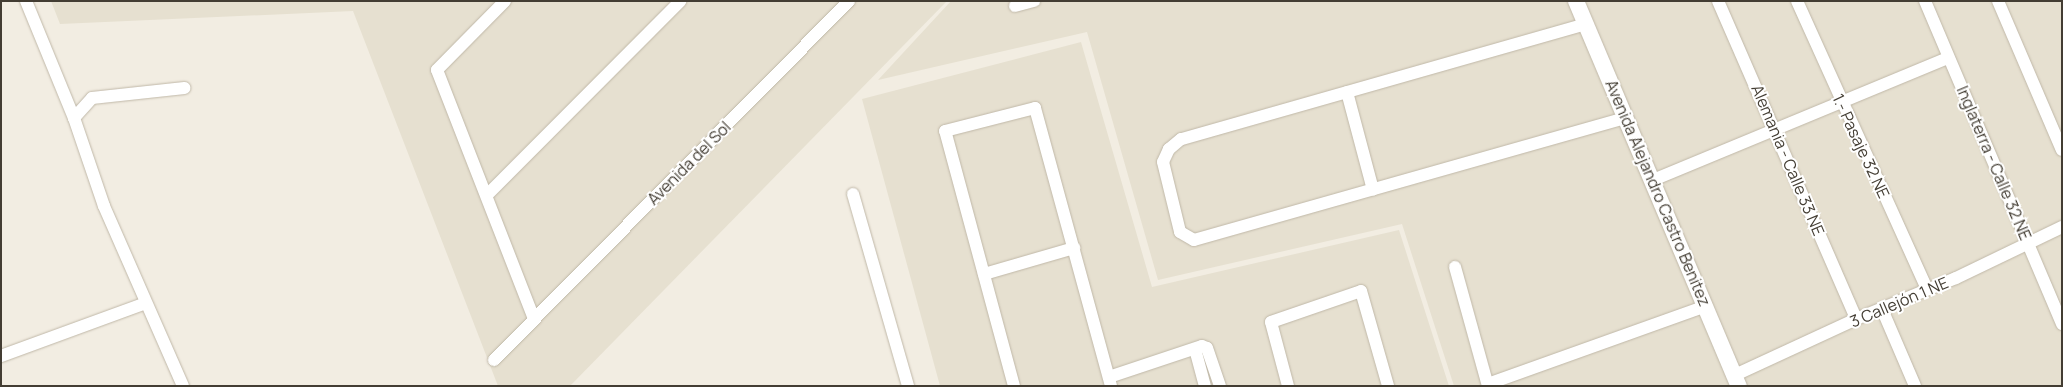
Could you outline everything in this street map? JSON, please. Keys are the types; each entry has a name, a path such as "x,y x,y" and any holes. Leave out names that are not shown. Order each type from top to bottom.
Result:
{"street":[{"path":"26,1 74,118 104,206 184,386"},
{"path":"505,1 437,70 534,319"},
{"path":"487,195 680,1"},
{"path":"1020,1 1015,6 1034,1"},
{"name":"Avenida Alejandro Castro Benitez","path":"1576,1 1737,381"},
{"name":"Alemania - Calle 33 NE","path":"1718,1 1856,320"},
{"name":"1.- Pasaje 32 NE","path":"1797,1 1840,102 1926,289"},
{"name":"Inglaterra - Calle 32 NE","path":"1925,1 2062,324"},
{"path":"1998,1 2062,150"},
{"name":"Avenida del Sol","path":"494,360 843,3"},
{"path":"1586,24 1181,139 1170,149 1163,162 1180,232 1194,240 1626,118"},
{"path":"1653,180 1774,128 1948,58"},
{"path":"74,118 92,98 184,88"},
{"path":"1347,92 1373,190"},
{"path":"1014,386 945,131 1035,108 1110,381 1195,349 1207,348 1220,386"},
{"path":"853,194 908,386"},
{"name":"3 Callejón 1 NE","path":"1737,381 1856,320 2029,245 2062,227"},
{"path":"984,274 1074,248"},
{"path":"1455,267 1488,385 1706,306"},
{"path":"1288,386 1271,322 1361,291 1388,386"},
{"path":"1,356 146,303"},
{"path":"1882,309 1915,386"},
{"path":"1195,349 1205,386"}],"shaded area":[{"path":"51,1 947,1 570,386 498,386 353,11 60,24"},
{"path":"951,1 2062,1 2062,386 1454,386 1402,224 1158,280 1087,32 878,80"},
{"path":"1081,42 1152,287 1399,230 1449,386 940,386 862,99"}]}
